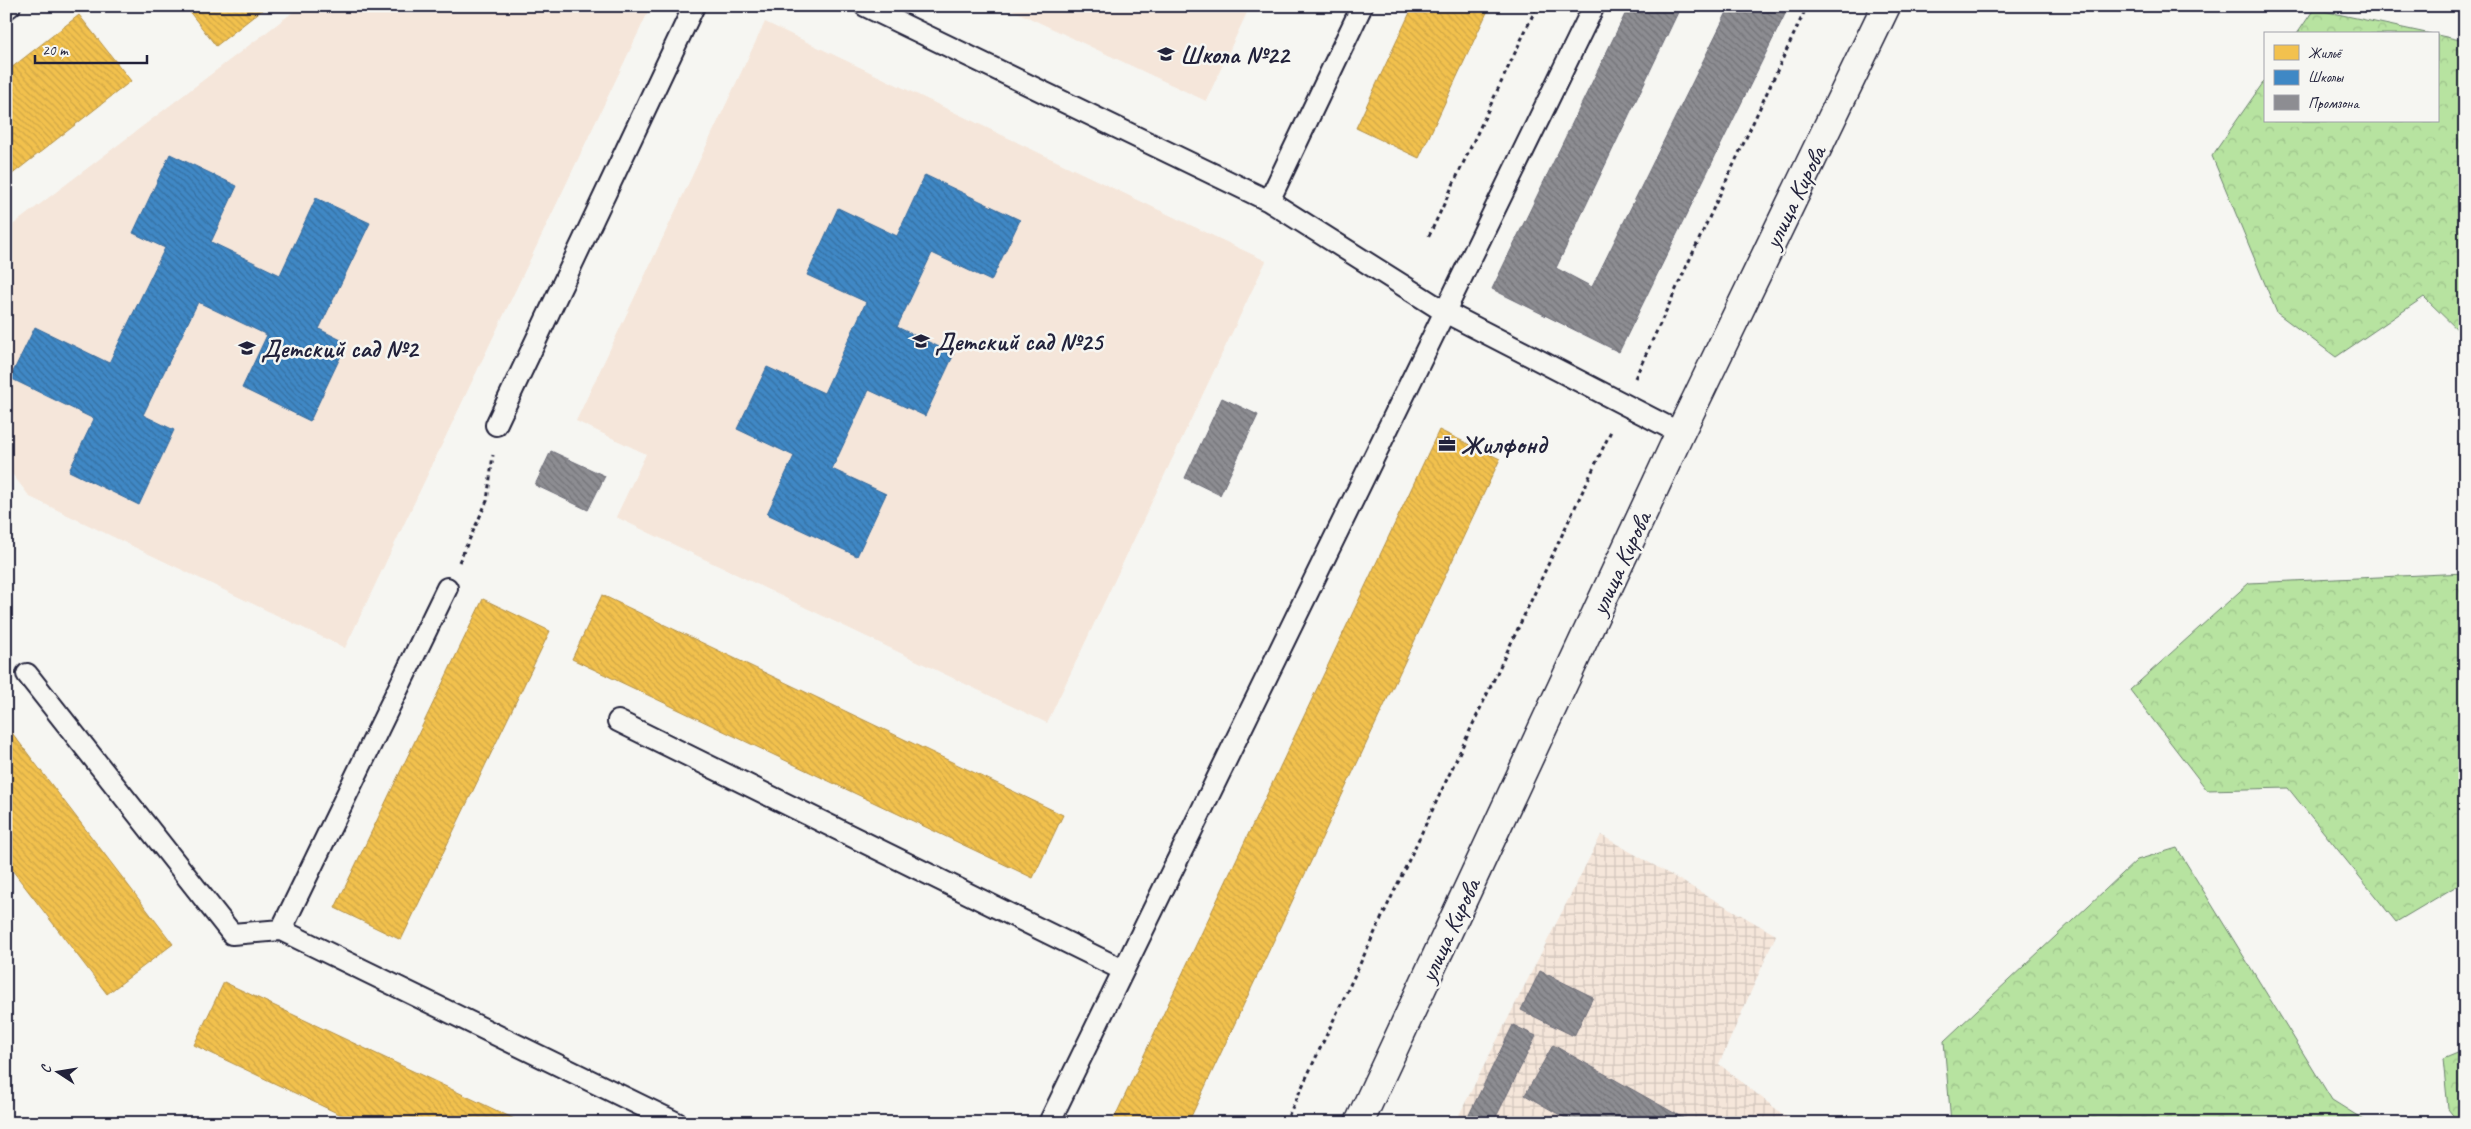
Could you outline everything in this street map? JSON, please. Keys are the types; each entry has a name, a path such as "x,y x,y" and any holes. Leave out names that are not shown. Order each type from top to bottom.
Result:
{"street":[{"name":"улица Кирова","path":"1360,1123 1680,433 1886,6"}],"lane":[{"path":"6,9 10,6"},
{"path":"496,424 694,6"},
{"path":"865,6 1269,202 1445,312 1680,433"},
{"path":"1269,202 1362,6"},
{"path":"1049,1123 1594,6"},
{"path":"281,930 447,588"},
{"path":"27,674 232,934 281,930 677,1123"},
{"path":"618,721 1123,970"}],"path":[{"path":"1429,236 1537,6"},
{"path":"1285,1123 1623,405 1806,6"},
{"path":"447,588 487,502 496,424"}],"shaded area":[{"name":"Детский сад №2","path":"301,6 651,6 345,648 30,497 6,466 6,230"},
{"name":"Школа №22","path":"1004,6 1250,6 1206,101"},
{"name":"Детский сад №25","path":"765,22 1266,261 1047,723 616,517 646,454 576,421"},
{"path":"1601,835 1776,935 1719,1064 1794,1123 1455,1123"}],"green space":[{"path":"2314,9 2422,32 2298,32"},
{"path":"2438,35 2465,41 2465,337 2424,297 2336,357 2277,313 2212,156 2264,81 2264,122 2438,122"},
{"path":"2465,573 2465,718 2460,719 2465,734 2465,881 2396,922 2288,788 2207,790 2130,690 2249,583"},
{"path":"2177,848 2332,1100 2369,1123 1951,1123 1944,1041 2137,860"},
{"path":"2465,1050 2465,1123 2459,1123 2448,1109 2443,1059"}],"building: Жильё":[{"path":"185,6 267,6 216,46"},
{"path":"1413,6 1490,6 1419,158 1356,128"},
{"path":"79,15 131,81 6,179 6,72"},
{"path":"1439,430 1500,459 1188,1123 1112,1123"},
{"path":"602,595 1063,815 1033,878 572,659"},
{"path":"483,599 550,631 401,940 335,908"},
{"path":"6,725 173,944 107,994 6,862"},
{"path":"224,982 523,1123 358,1123 194,1045"}],"building: Школы":[{"path":"170,154 237,186 211,242 280,275 316,198 370,223 319,329 347,343 310,421 242,388 267,335 198,302 143,415 174,430 139,505 69,471 94,419 10,378 35,327 109,363 165,248 133,233"},
{"path":"925,175 1020,220 991,281 932,253 897,327 954,354 925,416 869,390 832,469 886,494 857,556 767,514 794,456 737,429 767,367 824,393 866,302 807,275 838,208 897,236"}],"building: Промзона":[{"path":"1629,6 1681,6 1556,268 1592,287 1730,6 1789,6 1619,352 1492,289"},
{"path":"1222,398 1258,415 1220,495 1185,478"},
{"path":"551,451 605,476 588,510 535,485"},
{"path":"1540,971 1593,997 1574,1036 1521,1010"},
{"path":"1513,1025 1536,1036 1493,1123 1465,1123"},
{"path":"1553,1045 1692,1123 1574,1123 1525,1095"}],"place":[{"name":"Школа №22","path":"1166,54"},
{"name":"Детский сад №25","path":"921,341"},
{"name":"Детский сад №2","path":"247,348"},
{"name":"Жилфонд","path":"1447,444"}]}
